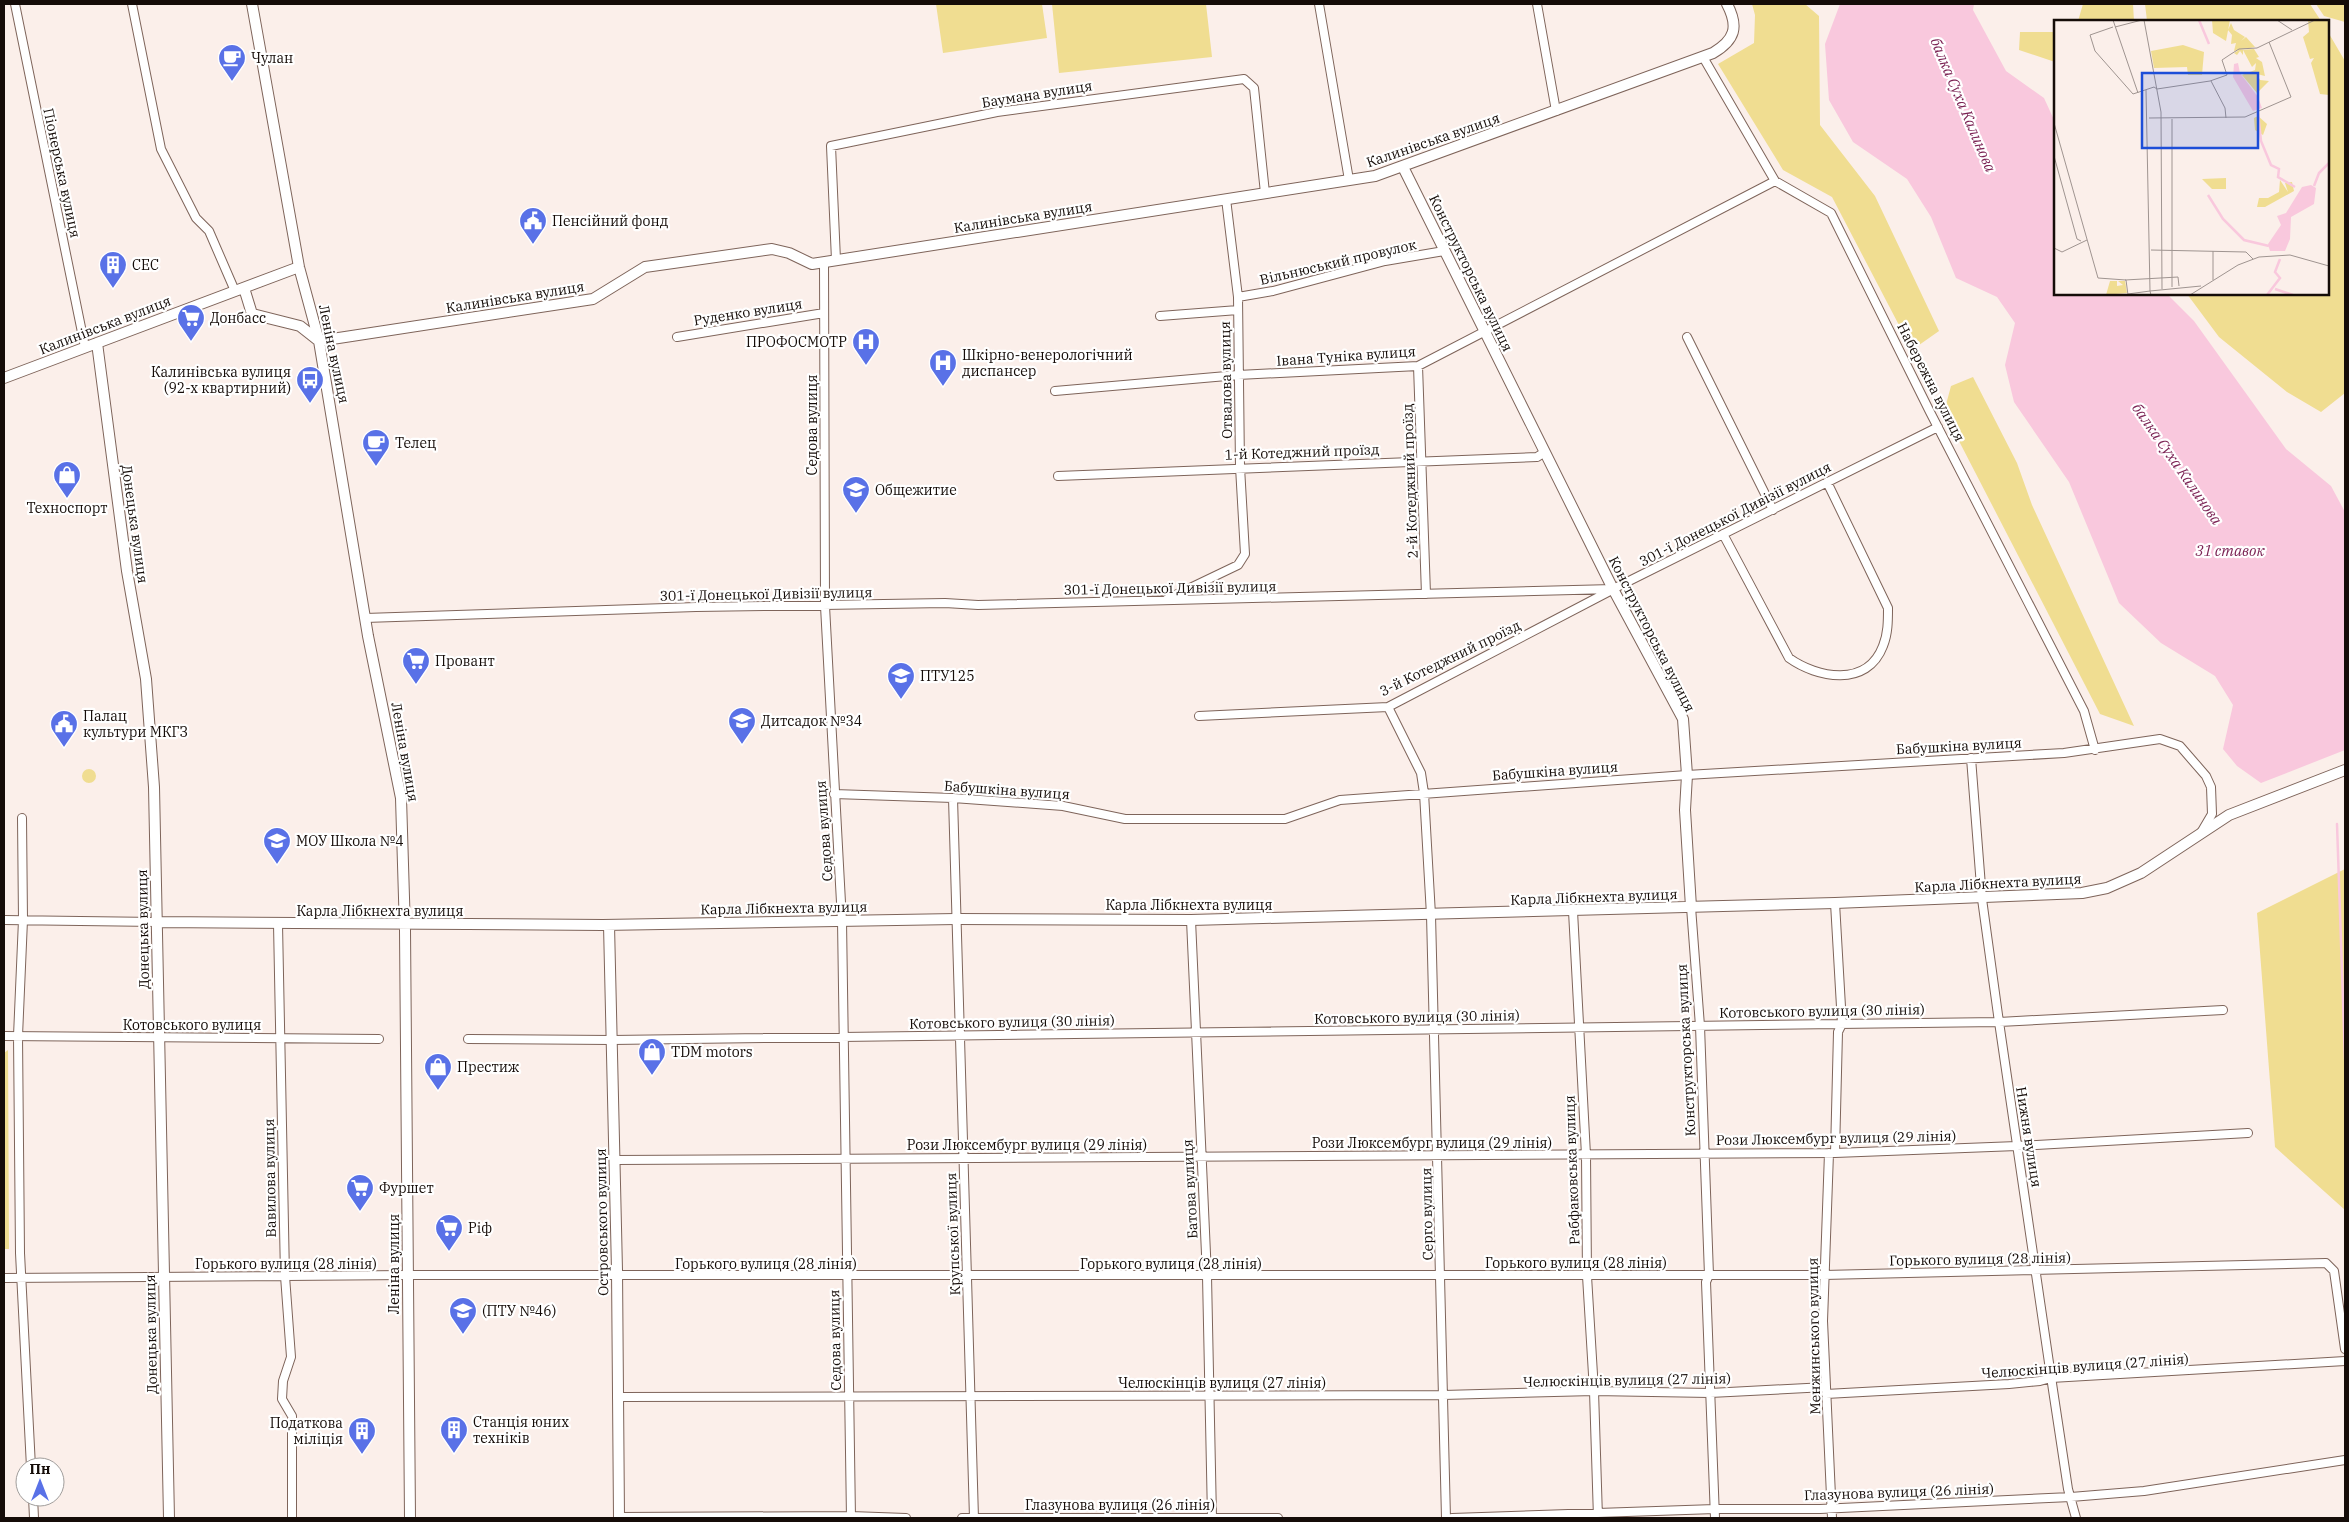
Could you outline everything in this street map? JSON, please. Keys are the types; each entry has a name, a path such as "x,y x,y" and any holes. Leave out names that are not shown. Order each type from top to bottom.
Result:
{"street":[{"name":"Піонерська вулиця","path":"15,4 85,347"},
{"path":"132,4 161,149 196,218 209,231 252,314 300,326 319,341"},
{"name":"Леніна вулиця","path":"252,4 299,266 319,341 365,618 401,798 405,925 410,1518"},
{"path":"1319,4 1349,180"},
{"path":"1537,4 1556,112"},
{"name":"Калинівська вулиця","path":"319,341 593,299 644,267 772,250 789,253 812,264 1375,176 1556,112 1703,57 1729,42 1734,27 1734,20 1727,4"},
{"name":"Набережна вулиця","path":"1703,57 1775,181 1831,214 2084,711 2096,750"},
{"name":"Баумана вулиця","path":"836,260 831,146 997,112 1244,79 1254,88 1266,193"},
{"name":"Конструкторська вулиця","path":"1403,167 1613,589 1682,719 1687,775 1685,810 1700,1026 1706,1154 1709,1275 1706,1282 1715,1518"},
{"name":"Івана Туніка вулиця","path":"1055,390 1238,376 1418,366 1775,181"},
{"name":"Отвалова вулиця","path":"1163,601 1238,565 1245,554 1240,467 1238,297 1226,199"},
{"name":"Вільнюський провулок","path":"1238,297 1273,291 1385,261 1444,251"},
{"name":"Седова вулиця","path":"824,262 825,606 842,921 850,1517"},
{"name":"Калинівська вулиця","path":"4,378 299,266"},
{"path":"1160,316 1238,310"},
{"name":"Руденко вулиця","path":"677,337 824,313"},
{"path":"1688,338 1773,510"},
{"name":"Донецька вулиця","path":"97,343 126,571 146,679 154,787 169,1518"},
{"name":"2-й Котеджний проїзд","path":"1418,366 1426,594"},
{"name":"301-ї Донецької Дивізії вулиця","path":"365,618 696,607 945,603 978,605 1019,602 1163,601 1613,589 1938,427"},
{"name":"1-й Котеджний проїзд","path":"1058,476 1240,467 1537,457 1545,452"},
{"path":"1723,534 1789,658 1804,669 1821,675 1841,677 1858,673 1873,663 1883,647 1888,628 1888,608 1827,482"},
{"name":"3-й Котеджний проїзд","path":"1198,716 1388,707 1613,589"},
{"name":"Серго вулиця","path":"1388,707 1421,773 1424,793 1431,915 1446,1518"},
{"name":"Бабушкіна вулиця","path":"834,794 953,798 1063,806 1125,819 1284,819 1340,800 1687,775 2096,750 2160,740 2180,746 2206,776 2211,787 2212,814 2202,831"},
{"name":"Нижня вулиця","path":"1971,758 1982,898 1998,1022 2037,1270 2051,1378 2076,1518"},
{"name":"Карла Лібкнехта вулиця","path":"4,920 278,924 609,925 956,919 1191,920 1573,911 2082,893 2107,888 2142,874 2202,831 2229,815 2345,770"},
{"name":"Крупської вулиця","path":"953,798 974,1518"},
{"path":"22,818 23,920 18,1036 20,1278 30,1457"},
{"name":"Менжинського вулиця","path":"1832,1518 1826,1390 1824,1275 1838,1032 1842,1024 1835,903"},
{"name":"Рабфаковська вулиця","path":"1573,911 1586,1154 1587,1276 1594,1392 1598,1515"},
{"name":"Батова вулиця","path":"1191,920 1207,1276 1212,1518"},
{"name":"Вавилова вулиця","path":"278,924 284,1276 291,1357 283,1381 282,1399 292,1416 292,1518"},
{"name":"Островського вулиця","path":"609,925 617,1277 619,1517"},
{"name":"Котовського вулиця (30 лiнiя)","path":"612,1040 1998,1022 2223,1010"},
{"name":"Котовського вулиця","path":"4,1036 379,1038"},
{"path":"468,1039 612,1040"},
{"name":"Рози Люксембург вулиця (29 лiнiя)","path":"615,1160 1832,1153 2017,1146 2248,1132"},
{"name":"Горького вулиця (28 лiнiя)","path":"4,1278 408,1275 617,1277 1824,1275 2326,1263 2334,1271 2345,1349"},
{"name":"Челюскінців вулиця (27 лiнiя)","path":"617,1397 1710,1393 2009,1384 2040,1382 2051,1378 2345,1361"},
{"name":"Глазунова вулиця (26 лiнiя)","path":"1452,1518 1598,1515 1715,1509 1832,1509 2071,1498 2144,1491 2345,1460"},
{"path":"619,1517 906,1518"},
{"name":"Глазунова вулиця (26 лiнiя)","path":"962,1518 1278,1518"}],"shaded area":[{"path":"936,4 1042,4 1047,38 943,53"},
{"path":"1052,4 1206,4 1212,57 1059,73"},
{"path":"1752,4 1805,4 1819,16 1820,125 1875,196 1939,331 1912,350 1832,197 1783,170 1718,64 1754,43 1755,15"},
{"path":"2083,4 2133,4 2134,20 2078,20"},
{"path":"2145,4 2310,4 2320,20 2147,20"},
{"path":"2316,4 2345,4 2345,22 2324,16"},
{"path":"2020,32 2054,32 2054,62 2019,50"},
{"path":"2329,34 2345,61 2345,393 2321,412 2287,392 2219,337 2188,295 2329,295"},
{"path":"1973,377 2017,463 2032,505 2134,726 2100,714 1944,412 1951,386"},
{"path":"86,769 92,769 96,776 92,783 86,783 82,779 82,773"},
{"path":"2345,869 2345,1210 2275,1147 2257,913"},
{"path":"8,1050 9,1249 4,1249 4,1053"}],"water":[{"name":"31 ставок","path":"1840,4 1974,4 1973,10 2006,71 2044,98 2054,120 2054,295 2168,295 2194,321 2286,449 2331,486 2345,512 2345,750 2261,783 2237,766 2223,749 2233,705 2215,676 2161,643 2119,603 2069,482 2014,402 2005,365 2015,323 1997,297 1956,278 1931,217 1907,179 1853,142 1829,100 1825,44"}],"waterway":[{"name":"балка Суха Калинова","path":"2337,824 2345,1059"}],"place":[{"name":"Чулан","path":"232,82"},
{"name":"Пенсійний фонд","path":"533,245"},
{"name":"СЕС","path":"113,289"},
{"name":"Донбасс","path":"191,342"},
{"name":"ПРОФОСМОТР","path":"866,366"},
{"name":"Шкірно-венерологічний диспансер","path":"943,387"},
{"name":"Калинівська вулиця (92-х квартирний)","path":"310,404"},
{"name":"Телец","path":"376,467"},
{"name":"Техноспорт","path":"67,499"},
{"name":"Общежитие","path":"856,514"},
{"name":"Провант","path":"416,685"},
{"name":"ПТУ125","path":"901,700"},
{"name":"Дитсадок №34","path":"742,745"},
{"name":"Палац культури МКГЗ","path":"64,748"},
{"name":"МОУ Школа №4","path":"277,865"},
{"name":"TDM motors","path":"652,1076"},
{"name":"Престиж","path":"438,1091"},
{"name":"Фуршет","path":"360,1212"},
{"name":"Ріф","path":"449,1252"},
{"name":"(ПТУ №46)","path":"463,1335"},
{"name":"Станція юних техніків","path":"454,1454"},
{"name":"Податкова міліція","path":"362,1455"}]}
